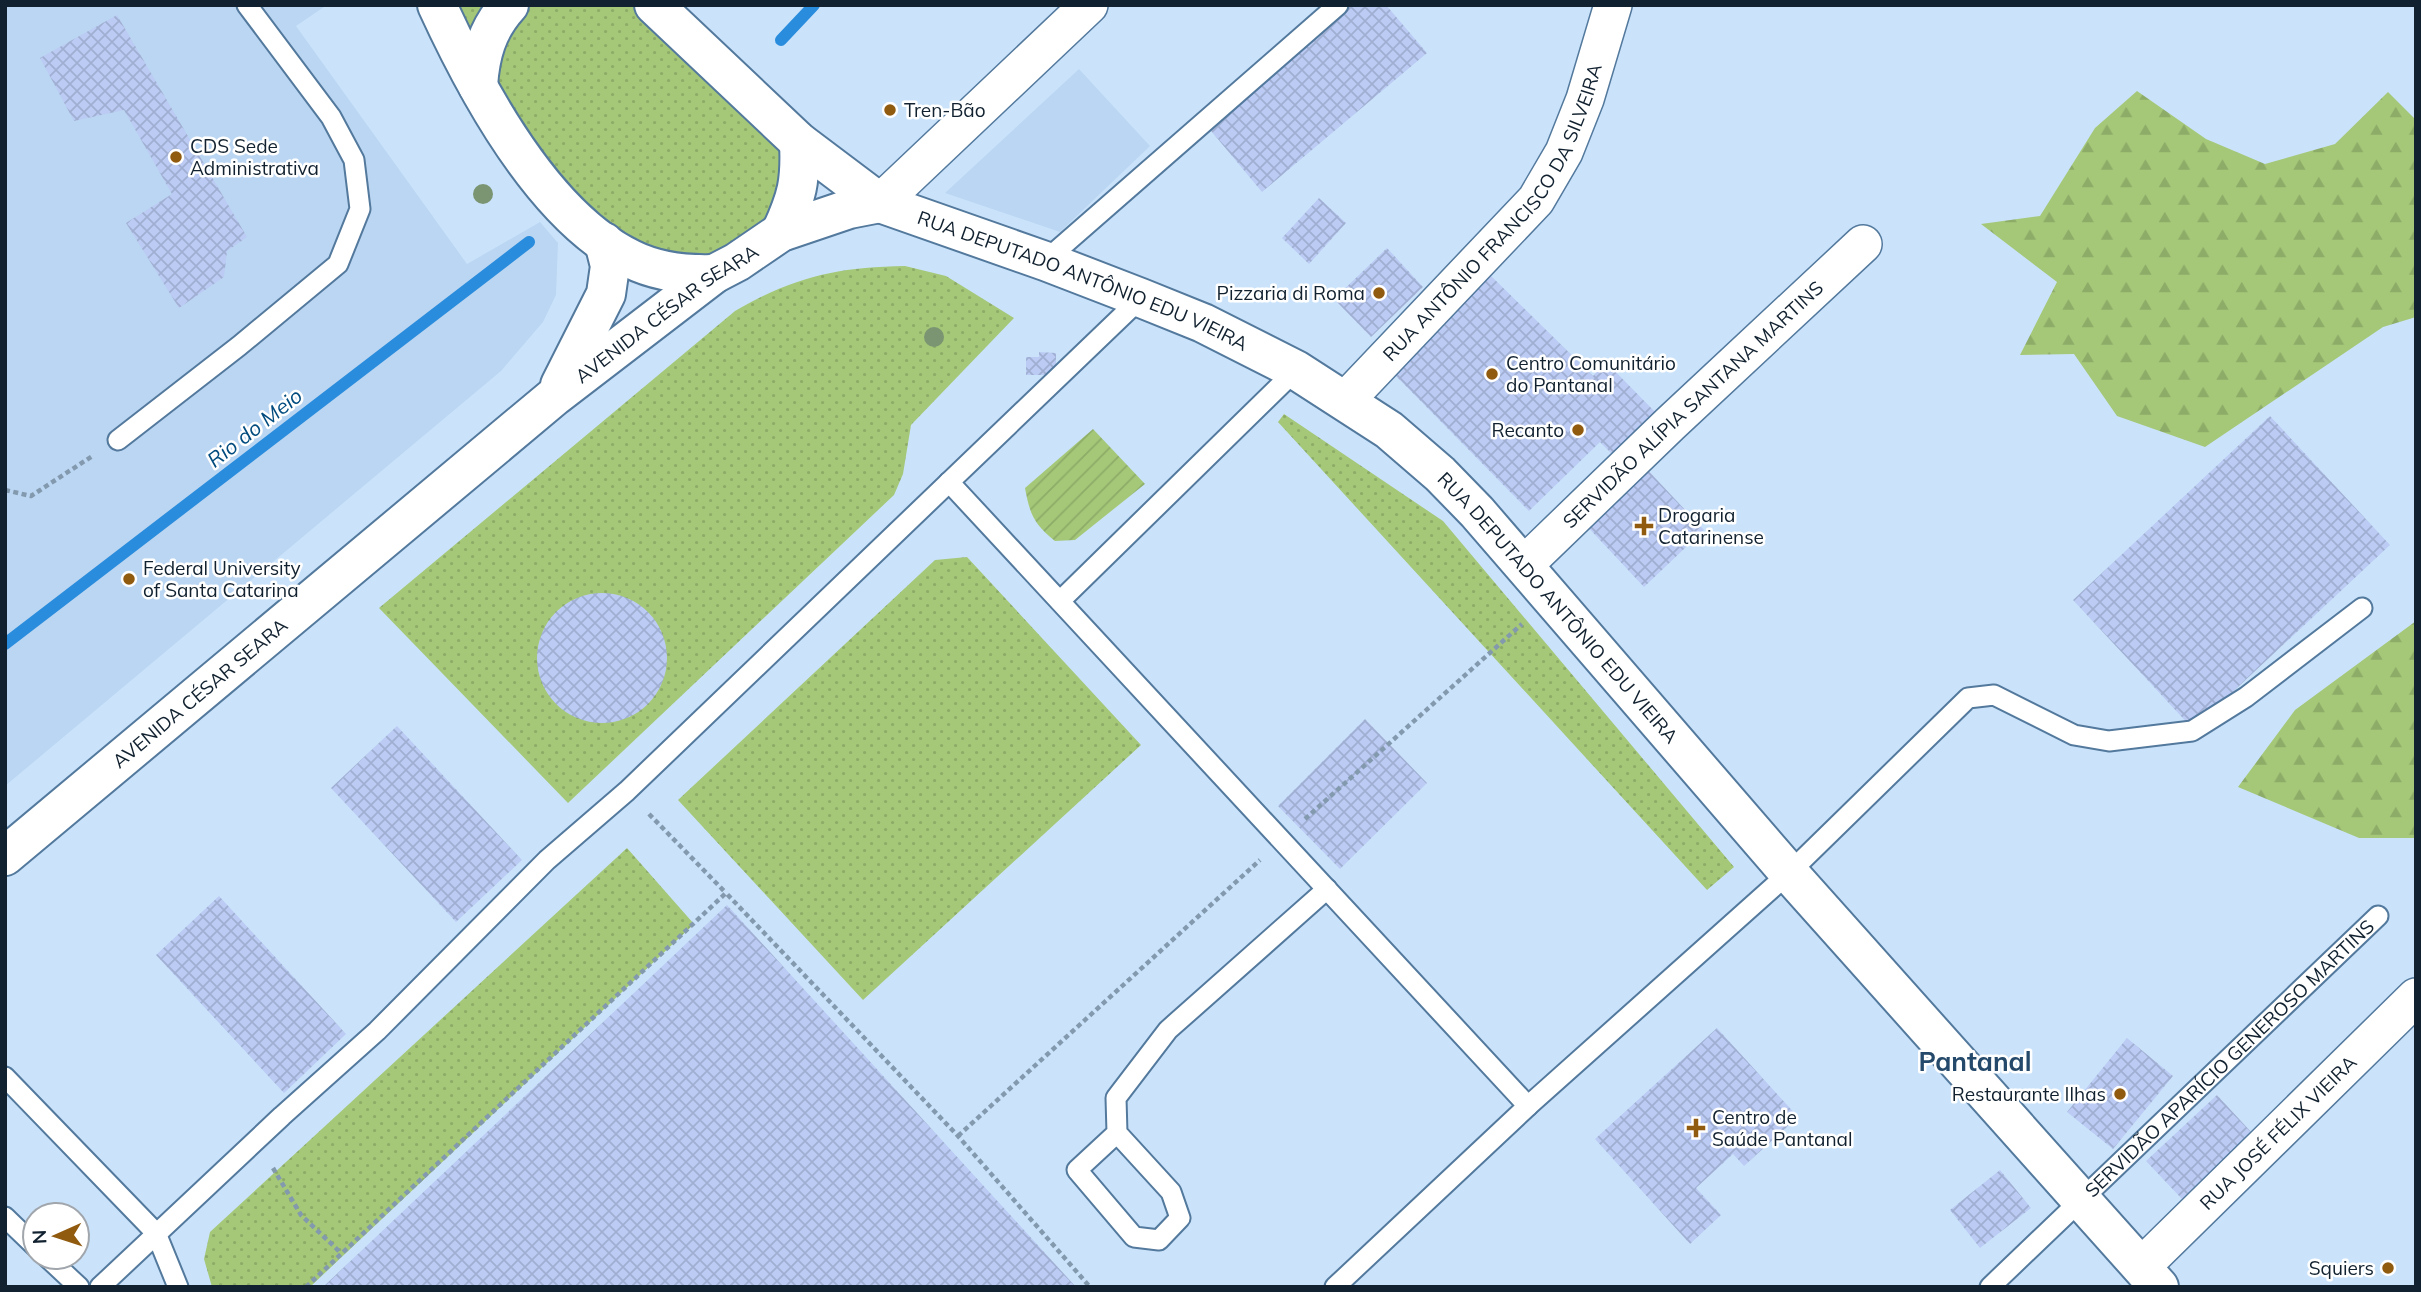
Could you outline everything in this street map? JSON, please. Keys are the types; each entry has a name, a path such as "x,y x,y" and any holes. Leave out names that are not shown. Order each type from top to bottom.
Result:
{"main road":[{"path":"437,5 478,86 512,143 543,184 578,221 631,259 661,270 686,275 714,274"},
{"path":"478,86 479,62 486,38 498,17 509,5"},
{"name":"RUA DEPUTADO ANTÔNIO EDU VIEIRA","path":"654,5 799,142 880,204 1045,261 1203,323 1296,370 1389,430 1440,474 1477,512 1788,873 2150,1277"},
{"name":"AVENIDA CÉSAR SEARA","path":"781,232 795,202 800,174 799,142"},
{"name":"AVENIDA CÉSAR SEARA","path":"5,856 555,396 714,274 781,232 849,209 880,204"},
{"name":"AVENIDA CÉSAR SEARA","path":"555,396 606,294 610,266 604,242"}],"street":[{"path":"880,204 1089,5"},
{"name":"RUA ANTÔNIO FRANCISCO DA SILVEIRA","path":"1345,401 1536,200 1564,152 1585,99 1613,5"},
{"name":"SERVIDÃO ALÍPIA SANTANA MARTINS","path":"1524,565 1863,244"},
{"name":"RUA JOSÉ FÉLIX VIEIRA","path":"2150,1277 2416,997"}],"lane":[{"path":"118,440 239,346 338,264 360,209 354,160 331,117 247,5"},
{"path":"1045,261 1338,5"},
{"path":"100,1287 377,1031 547,860 627,791 1141,298"},
{"path":"1060,601 1296,370"},
{"path":"949,482 1528,1105"},
{"path":"1335,1287 1528,1105 1788,873 1968,698 1994,695 2074,735 2109,741 2192,731 2246,697 2362,607"},
{"path":"1117,1133 1077,1170 1133,1237 1159,1240 1180,1218 1171,1192 1117,1133 1116,1098 1168,1030 1327,889"},
{"name":"SERVIDÃO APARÍCIO GENEROSO MARTINS","path":"1990,1287 2378,916"},
{"path":"5,1077 156,1233 178,1287"},
{"path":"5,1217 21,1232"},
{"path":"62,1271 79,1287"}],"path":[{"path":"5,490 31,496 118,440"},
{"path":"958,1136 1552,597"},
{"path":"627,791 958,1136 1090,1287"},
{"path":"306,1287 726,893"},
{"path":"256,1140 301,1215 341,1253"}],"shaded area":[{"name":"Federal University of Santa Catarina","path":"5,5 327,5 296,26 467,264 540,222 558,243 556,295 543,322 501,371 5,786"},
{"path":"1079,69 1150,146 1060,232 945,193"}],"green space":[{"path":"451,5 488,5 471,49"},
{"path":"518,5 648,5 784,139 780,214 713,265 644,254 559,191 488,84"},
{"path":"2137,91 2206,139 2265,164 2335,144 2388,92 2416,120 2416,317 2383,327 2205,447 2117,416 2074,354 2020,355 2057,282 1981,224 2040,216 2095,128"},
{"path":"905,266 946,276 1014,318 911,425 903,474 894,495 568,803 379,608 735,311 777,290 817,276 858,269"},
{"path":"1284,414 1443,521 1734,867 1707,890 1278,422"},
{"path":"1093,429 1145,484 1075,540 1055,541 1034,518 1025,488"},
{"path":"967,557 1141,745 863,1000 678,800 935,560"},
{"path":"2416,621 2416,838 2359,838 2238,787 2295,710"},
{"path":"627,848 694,924 310,1287 212,1287 204,1259 210,1232"}],"building":[{"path":"1350,5 1386,5 1427,53 1262,192 1207,126"},
{"name":"CDS Sede Administrativa","path":"117,15 247,237 227,251 224,277 179,308 126,223 172,194 124,110 74,121 40,58"},
{"path":"1319,198 1346,223 1309,264 1282,238"},
{"name":"Pizzaria di Roma","path":"1387,248 1423,287 1371,337 1334,299"},
{"name":"Centro Comunitário do Pantanal","path":"1488,273 1593,376 1606,362 1659,416 1616,458 1600,442 1529,511 1391,371"},
{"path":"1039,352 1056,353 1056,375 1026,375 1026,357 1039,357"},
{"path":"2270,416 2390,545 2193,729 2073,600"},
{"name":"Drogaria Catarinense","path":"1643,465 1704,530 1644,587 1583,522"},
{"path":"602,593 627,598 648,612 662,633 667,658 662,683 648,704 627,718 602,723 577,718 556,704 542,683 537,658 542,633 556,612 577,598"},
{"path":"1365,719 1427,783 1340,869 1278,806"},
{"path":"397,726 522,860 456,922 331,788"},
{"path":"219,896 346,1034 284,1093 156,955"},
{"path":"727,905 1076,1287 323,1287"},
{"name":"Centro de Saúde Pantanal","path":"1717,1028 1798,1117 1744,1166 1733,1154 1696,1188 1721,1215 1690,1244 1595,1139"},
{"name":"Restaurante Ilhas","path":"2127,1038 2173,1076 2113,1149 2067,1112"},
{"path":"2217,1095 2252,1133 2182,1199 2146,1161"},
{"path":"2000,1170 2031,1208 1980,1248 1950,1210"}],"waterway":[{"name":"Rio do Meio","path":"781,40 814,5"},
{"name":"Rio do Meio","path":"5,644 529,242"}],"place":[{"name":"Tren-Bão","path":"890,110"},
{"name":"CDS Sede Administrativa","path":"176,157"},
{"name":"Pizzaria di Roma","path":"1379,293"},
{"name":"Centro Comunitário do Pantanal","path":"1492,374"},
{"name":"Recanto","path":"1578,430"},
{"name":"Drogaria Catarinense","path":"1644,526"},
{"name":"Federal University of Santa Catarina","path":"129,579"},
{"name":"Restaurante Ilhas","path":"2120,1094"},
{"name":"Centro de Saúde Pantanal","path":"1696,1128"},
{"name":"Squiers","path":"2388,1268"}],"district":[{"name":"Pantanal","path":"1975,1062"}]}
